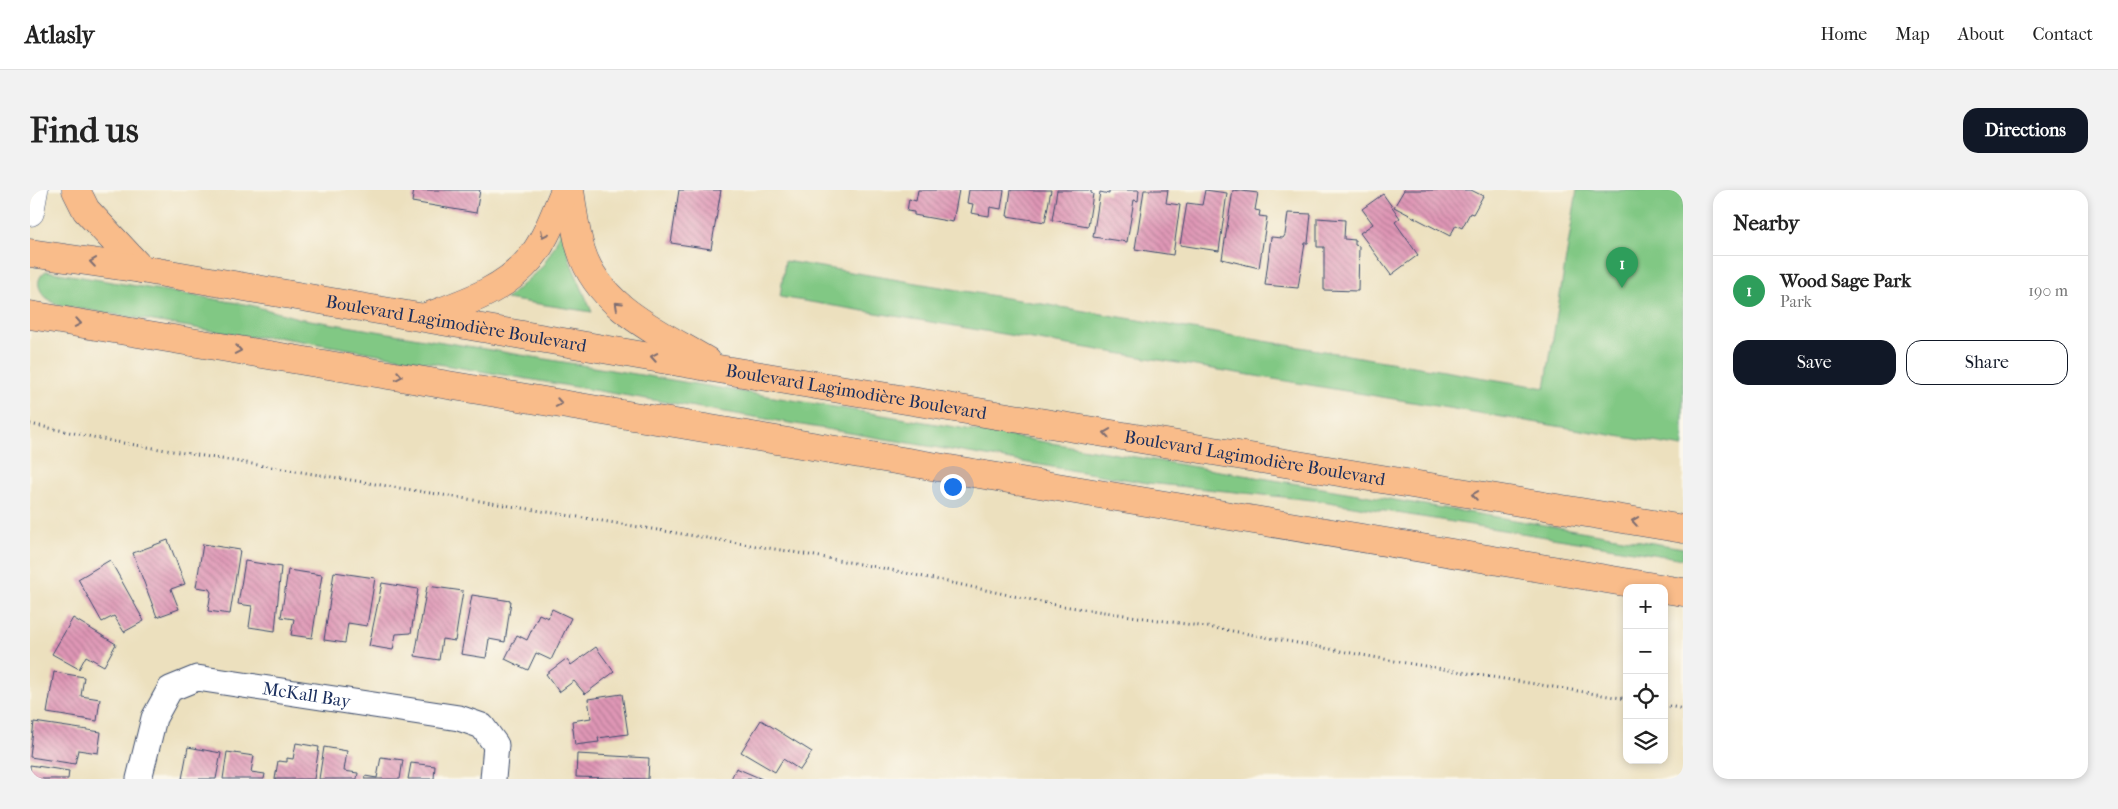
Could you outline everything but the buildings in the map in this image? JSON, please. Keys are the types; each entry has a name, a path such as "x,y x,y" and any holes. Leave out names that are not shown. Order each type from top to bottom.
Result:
{"main road":[{"path":"76,190 86,210 141,269"},
{"path":"424,317 483,295 518,271 538,246 565,190"},
{"path":"570,190 582,252 603,291 624,311 719,369"},
{"name":"Boulevard Lagimodière Boulevard","path":"30,253 141,269 719,369 1683,529"},
{"path":"30,315 1636,584"},
{"path":"1668,589 1683,592"}],"street":[{"path":"30,212 34,190"},
{"name":"McKall Bay","path":"139,779 154,718 170,689 197,678 459,718 482,726 496,745 493,779"}],"path":[{"path":"30,424 126,444 343,480 445,494 786,551 882,568 1056,605 1227,630 1400,662 1623,697"},
{"path":"1668,706 1683,709"}],"green space":[{"path":"1577,190 1683,190 1683,447 780,297 785,261 1545,388"},
{"path":"562,225 570,261 592,312 506,299 542,267 555,245"},
{"path":"46,271 250,305 298,318 1683,548 1683,559 1322,501 1148,483 277,337 249,337 58,305 43,295 40,290 39,280"}],"place":[{"name":"Wood Sage Park","path":"1622,288"}]}
